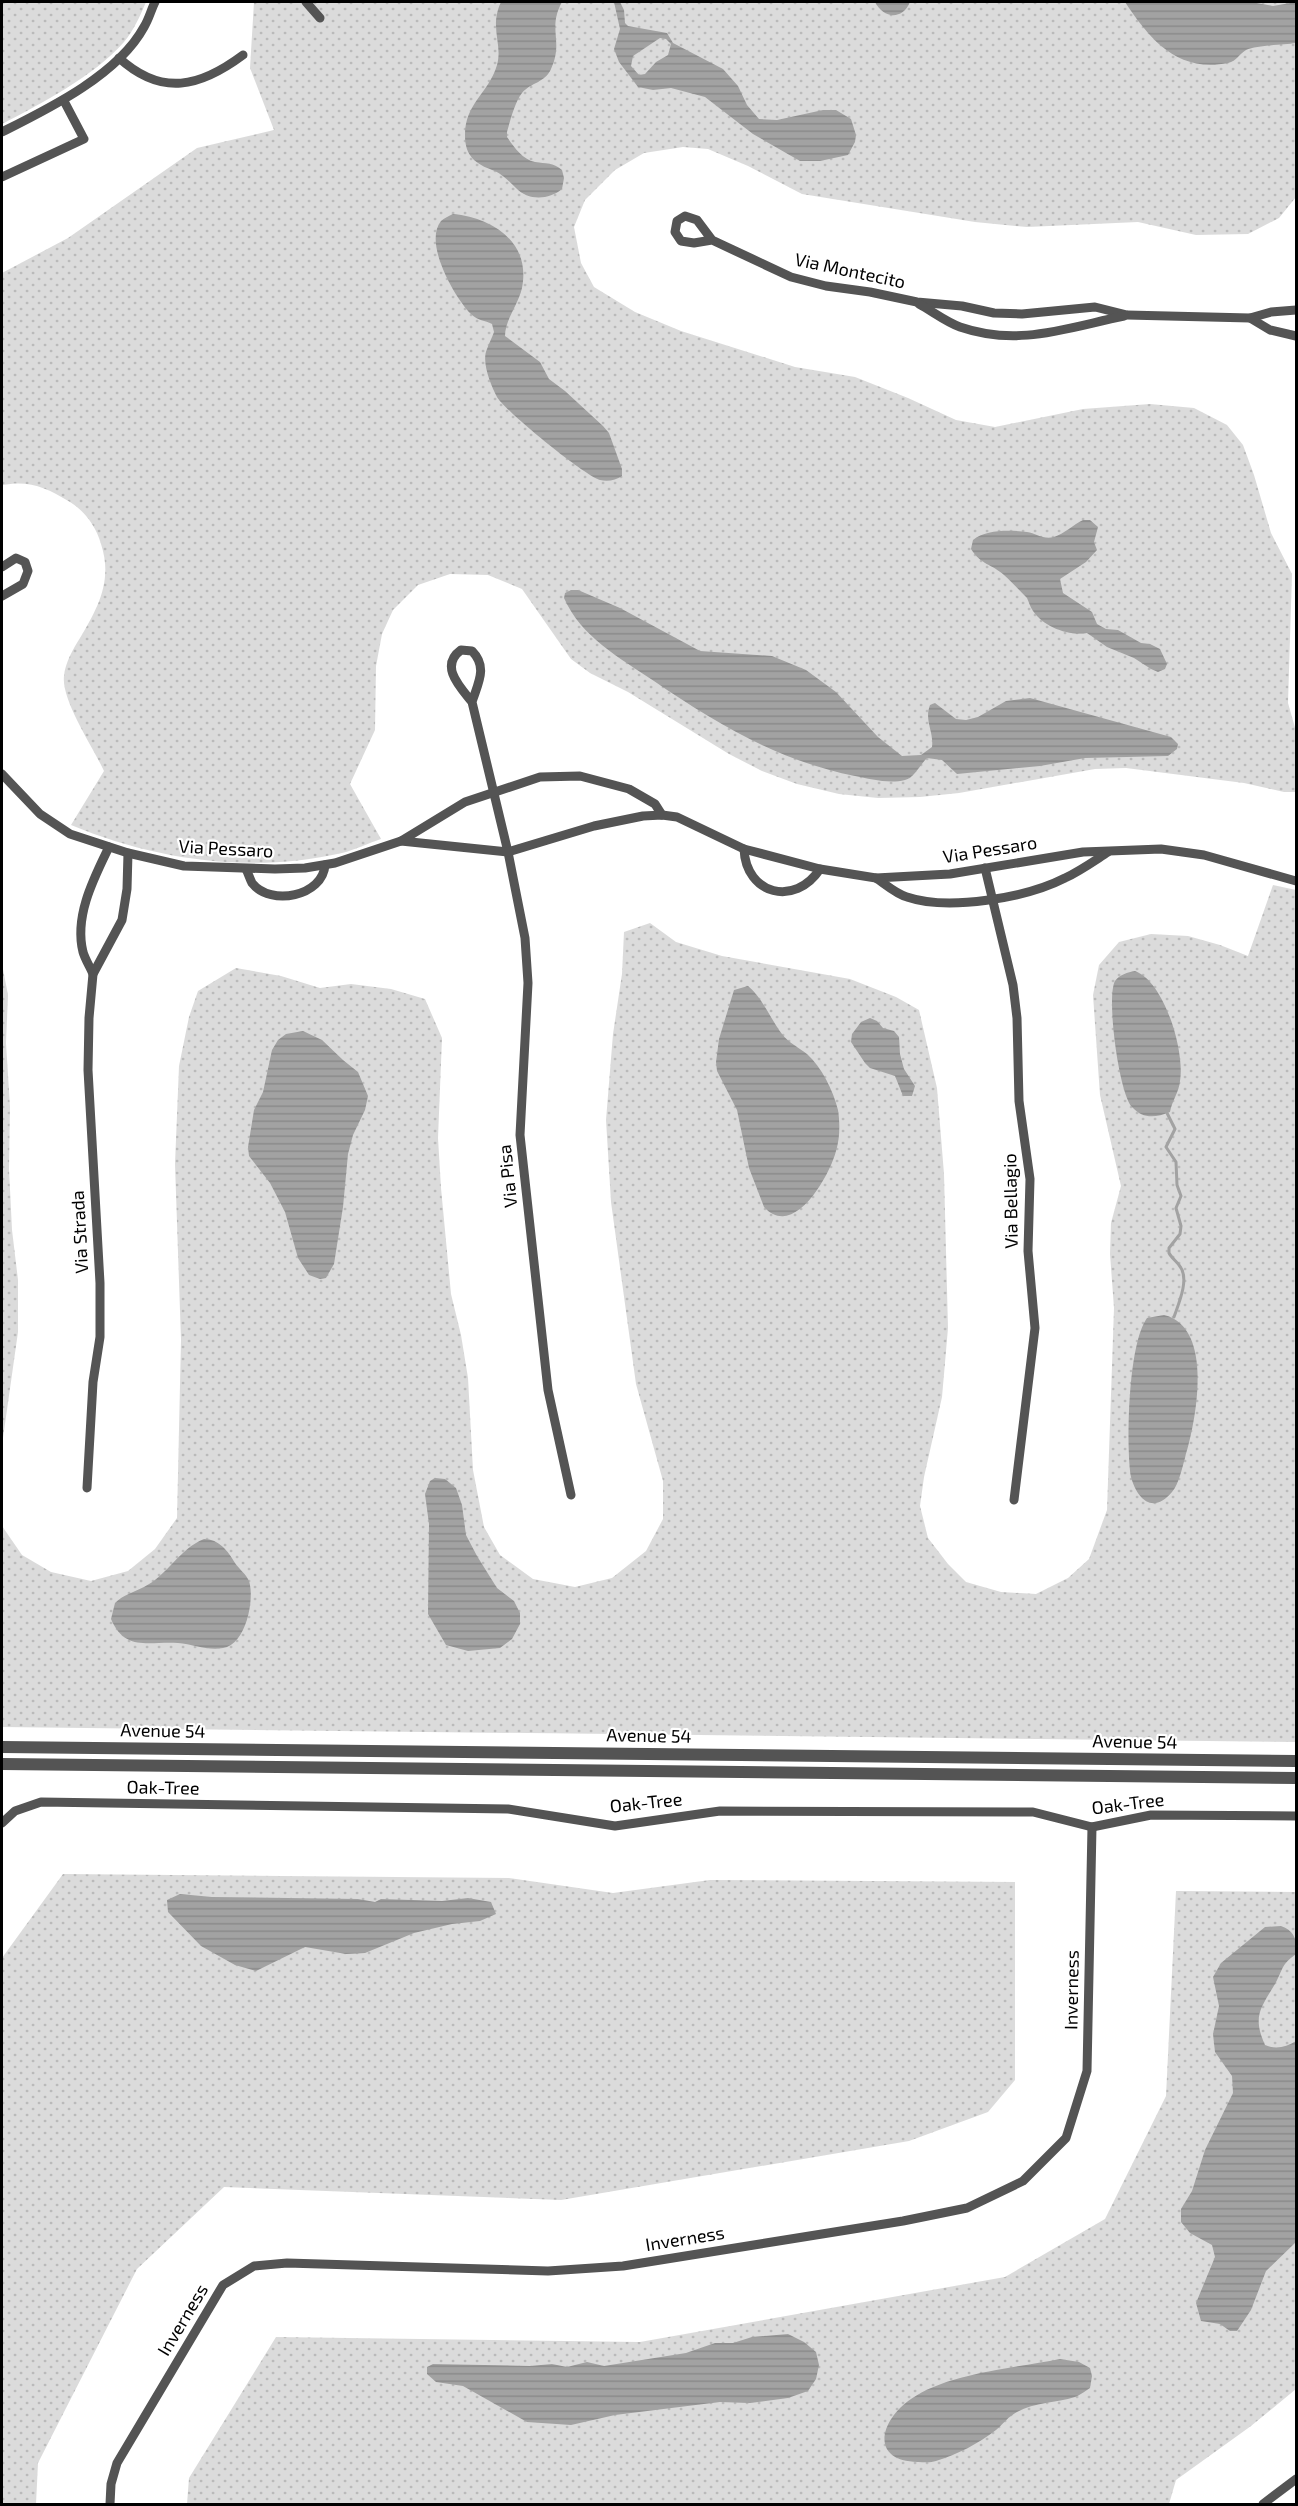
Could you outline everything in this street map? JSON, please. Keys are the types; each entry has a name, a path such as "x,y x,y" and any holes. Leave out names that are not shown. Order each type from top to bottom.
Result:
{"street":[{"path":"2,132 64,101 119,58 144,28 154,2"},
{"path":"306,2 320,18"},
{"path":"119,58 135,73 153,82 170,84 196,80 223,70 243,55"},
{"path":"2,177 84,140 64,101"},
{"name":"Via Montecito","path":"712,240 791,277 917,303 962,306 994,313 1022,314 1095,308 1128,315 1250,318 1271,312 1296,310"},
{"name":"Via Montecito","path":"917,303 957,326 989,335 1018,337 1128,315"},
{"name":"Via Montecito","path":"1250,318 1270,330 1296,336"},
{"path":"2,567 16,558 25,562 28,571 23,584 2,596"},
{"path":"461,650 472,651 481,662 482,671 472,702 457,684 451,670 455,654 461,650"},
{"name":"Via Pisa","path":"472,702 508,852 525,938 528,983 520,1135 522,1161 548,1390 571,1495"},
{"name":"Via Pessaro","path":"2,774 40,814 70,834 128,853 184,866 246,869 305,868 325,865 401,841 465,802 540,777 580,777 629,789 656,804 662,814"},
{"name":"Via Pessaro","path":"401,841 508,852 594,826 662,814 677,817 744,849 820,869 876,878 950,874 1083,852 1161,849 1204,855 1296,881"},
{"name":"Via Strada","path":"87,1488 93,1382 100,1337 100,1283 88,1070 93,974 83,951 82,921 90,887 109,847"},
{"path":"744,849 748,869 755,880 766,888 790,891 803,887 813,880 820,869"},
{"name":"Via Pessaro","path":"876,878 904,897 932,904 959,904 1020,893 1063,879 1109,852"},
{"name":"Via Strada","path":"93,974 122,920 127,889 128,853"},
{"path":"246,869 252,883 261,890 284,896 304,892 315,886 321,879 325,865"},
{"name":"Via Bellagio","path":"985,868 1013,985 1017,1018 1019,1101 1030,1179 1028,1251 1035,1328 1014,1500"},
{"name":"Avenue 54","path":"2,1747 1296,1761"},
{"name":"Avenue 54","path":"2,1764 1296,1778"},
{"name":"Oak-Tree","path":"2,1822 15,1811 41,1802 508,1809 615,1826 720,1811 1033,1812 1092,1827 1151,1815 1296,1816"},
{"name":"Inverness","path":"110,2505 111,2484 117,2463 224,2285 254,2266 287,2263 548,2271 623,2266 903,2221 967,2208 1023,2181 1066,2138 1087,2071 1092,1827"},
{"path":"1263,2505 1296,2480"}],"shaded area":[{"path":"2,2 146,2 128,37 97,67 66,88 2,124"},
{"path":"254,2 1296,2 1296,197 1279,218 1248,234 1196,235 1138,222 1027,227 975,222 802,194 748,166 708,149 683,147 644,153 615,170 585,200 574,227 581,263 594,287 635,312 681,331 795,367 855,377 956,420 995,427 1083,409 1150,404 1194,408 1227,425 1243,445 1271,533 1292,574 1288,703 1296,731 1296,792 1126,768 1095,769 959,793 920,797 878,798 839,794 797,784 762,771 729,754 628,692 590,673 571,659 522,589 488,575 450,574 418,585 393,610 382,634 376,666 375,730 350,784 381,839 347,852 308,859 238,863 170,855 103,837 71,825 104,771 72,710 64,686 64,676 70,656 98,605 104,582 104,557 93,526 76,506 53,492 37,486 21,483 2,485 2,273 68,238 197,148 274,130 250,68"},
{"path":"501,2 562,2 556,20 556,51 551,69 542,80 529,87 519,97 507,132 512,145 526,158 535,162 552,164 562,170 564,178 562,189 545,197 532,197 521,192 501,174 474,160 466,145 466,124 469,114 489,83 497,65 496,20"},
{"path":"614,2 620,2 624,10 625,23 628,26 667,33 673,43 723,69 738,86 747,105 759,119 777,120 823,110 836,110 851,119 856,135 855,142 848,155 820,161 800,161 753,134 705,97 671,88 653,90 638,87 619,62 614,49 620,29","holes":["660,38 666,39 671,44 668,55 656,62 645,74 639,75 631,66 633,56"]},
{"path":"875,2 910,2 907,8 898,15 892,15 883,11"},
{"path":"1125,2 1251,2 1273,6 1296,2 1296,43 1251,48 1228,63 1210,65 1194,63 1180,58 1155,41"},
{"path":"453,214 468,216 495,227 515,245 521,258 522,288 507,324 505,336 540,362 549,379 609,433 622,469 622,476 606,481 592,476 529,428 497,397 485,360 485,354 494,332 492,324 474,316 464,306 443,270 438,256 436,231 441,221"},
{"path":"1083,520 1090,520 1098,527 1094,542 1097,550 1086,562 1060,579 1063,593 1092,612 1097,624 1106,629 1118,630 1141,643 1160,649 1167,664 1165,669 1158,672 1151,669 1134,658 1107,647 1087,633 1064,632 1043,622 1032,609 1027,598 1000,571 979,558 971,549 973,540 985,534 1014,531 1050,538"},
{"path":"578,590 620,608 700,651 772,656 806,670 836,692 878,737 902,756 921,755 932,747 928,716 930,705 935,703 956,719 966,720 978,717 1006,701 1030,698 1171,737 1178,744 1177,749 1168,756 1085,758 1040,766 957,774 942,760 927,758 908,779 899,781 873,780 827,769 775,751 725,726 615,655 591,635 571,612 564,598 565,593"},
{"path":"1273,885 1296,890 1296,1742 2,1727 2,1526 22,1555 51,1572 91,1581 128,1571 155,1549 177,1518 181,1340 175,1164 179,1066 189,1017 198,991 236,968 281,976 320,988 351,984 391,989 425,999 442,1038 438,1138 441,1188 451,1294 468,1378 473,1470 484,1527 500,1555 533,1579 575,1587 612,1578 646,1551 663,1519 663,1481 636,1384 611,1202 606,1120 613,1034 622,974 624,932 650,923 676,942 722,956 850,979 896,997 919,1010 937,1088 944,1174 948,1328 942,1397 924,1477 920,1506 928,1538 948,1564 966,1582 1001,1592 1036,1594 1068,1578 1089,1559 1107,1510 1114,1308 1110,1254 1111,1223 1121,1186 1100,1095 1093,995 1099,965 1119,942 1151,934 1188,936 1248,956"},
{"path":"2,964 8,995 6,1043 10,1107 9,1169 12,1230 18,1280 18,1332 2,1445"},
{"path":"1135,971 1146,978 1164,1003 1176,1036 1181,1068 1179,1085 1170,1112 1154,1116 1140,1114 1127,1099 1115,1045 1112,1006 1115,981 1124,974"},
{"path":"748,986 758,996 785,1037 807,1054 817,1066 830,1087 838,1110 838,1141 826,1175 809,1200 787,1216 775,1215 764,1207 749,1168 737,1110 717,1071 719,1039 734,990"},
{"path":"870,1018 877,1021 883,1028 894,1031 899,1037 904,1069 915,1086 912,1096 903,1096 895,1076 870,1068 851,1042 852,1034 861,1022"},
{"path":"303,1031 322,1040 358,1072 368,1096 348,1154 334,1264 326,1278 320,1279 309,1275 298,1258 285,1212 270,1183 249,1156 248,1147 254,1110 263,1092 272,1050 278,1040 286,1034"},
{"path":"1164,1315 1180,1323 1190,1337 1196,1356 1197,1401 1194,1423 1177,1485 1165,1499 1152,1503 1137,1492 1131,1477 1129,1462 1130,1395 1132,1371 1141,1331 1147,1318"},
{"path":"435,1478 445,1479 456,1488 462,1505 466,1535 497,1588 514,1601 520,1613 520,1624 512,1639 500,1648 468,1651 446,1645 428,1614 429,1524 425,1494 430,1481"},
{"path":"204,1539 222,1546 249,1581 251,1599 247,1620 238,1639 231,1645 212,1649 178,1643 139,1643 123,1636 111,1619 115,1603 152,1582 187,1549"},
{"path":"63,1874 509,1878 613,1893 710,1880 1015,1882 1015,2080 988,2112 909,2141 561,2200 224,2187 137,2269 38,2463 36,2504 2,2504 2,1958"},
{"path":"1176,1891 1296,1892 1296,2389 1251,2426 1176,2480 1169,2504 187,2504 189,2478 276,2337 640,2342 1005,2277 1105,2219 1166,2096"},
{"path":"180,1894 212,1897 358,1899 375,1902 381,1899 442,1901 468,1898 491,1902 496,1914 480,1921 452,1924 414,1933 365,1953 346,1954 305,1947 256,1971 235,1965 201,1946 168,1912 167,1900"},
{"path":"1281,1926 1294,1937 1296,1954 1283,1968 1262,2006 1259,2027 1265,2045 1281,2047 1296,2041 1296,2242 1266,2271 1251,2310 1237,2331 1230,2331 1220,2324 1201,2321 1196,2303 1215,2257 1212,2245 1190,2233 1181,2222 1181,2209 1192,2191 1205,2150 1233,2093 1232,2076 1215,2052 1213,2034 1219,2006 1213,1977 1221,1963 1265,1927"},
{"path":"788,2334 804,2342 816,2352 819,2365 816,2379 808,2391 788,2398 750,2403 720,2402 615,2415 571,2425 527,2422 463,2386 436,2382 427,2374 427,2367 433,2364 530,2366 552,2364 567,2367 587,2362 604,2366 686,2353 715,2343 733,2343 752,2337"},
{"path":"1060,2359 1079,2362 1090,2368 1092,2376 1090,2388 1075,2397 1038,2404 1017,2412 975,2444 936,2461 902,2460 892,2455 886,2447 884,2438 892,2417 911,2399 926,2390 963,2377"}],"waterway":[{"path":"1167,1113 1175,1129 1166,1147 1176,1162 1177,1185 1181,1196 1176,1208 1181,1226 1180,1234 1169,1248 1169,1253 1181,1268 1184,1279 1174,1317"}]}
